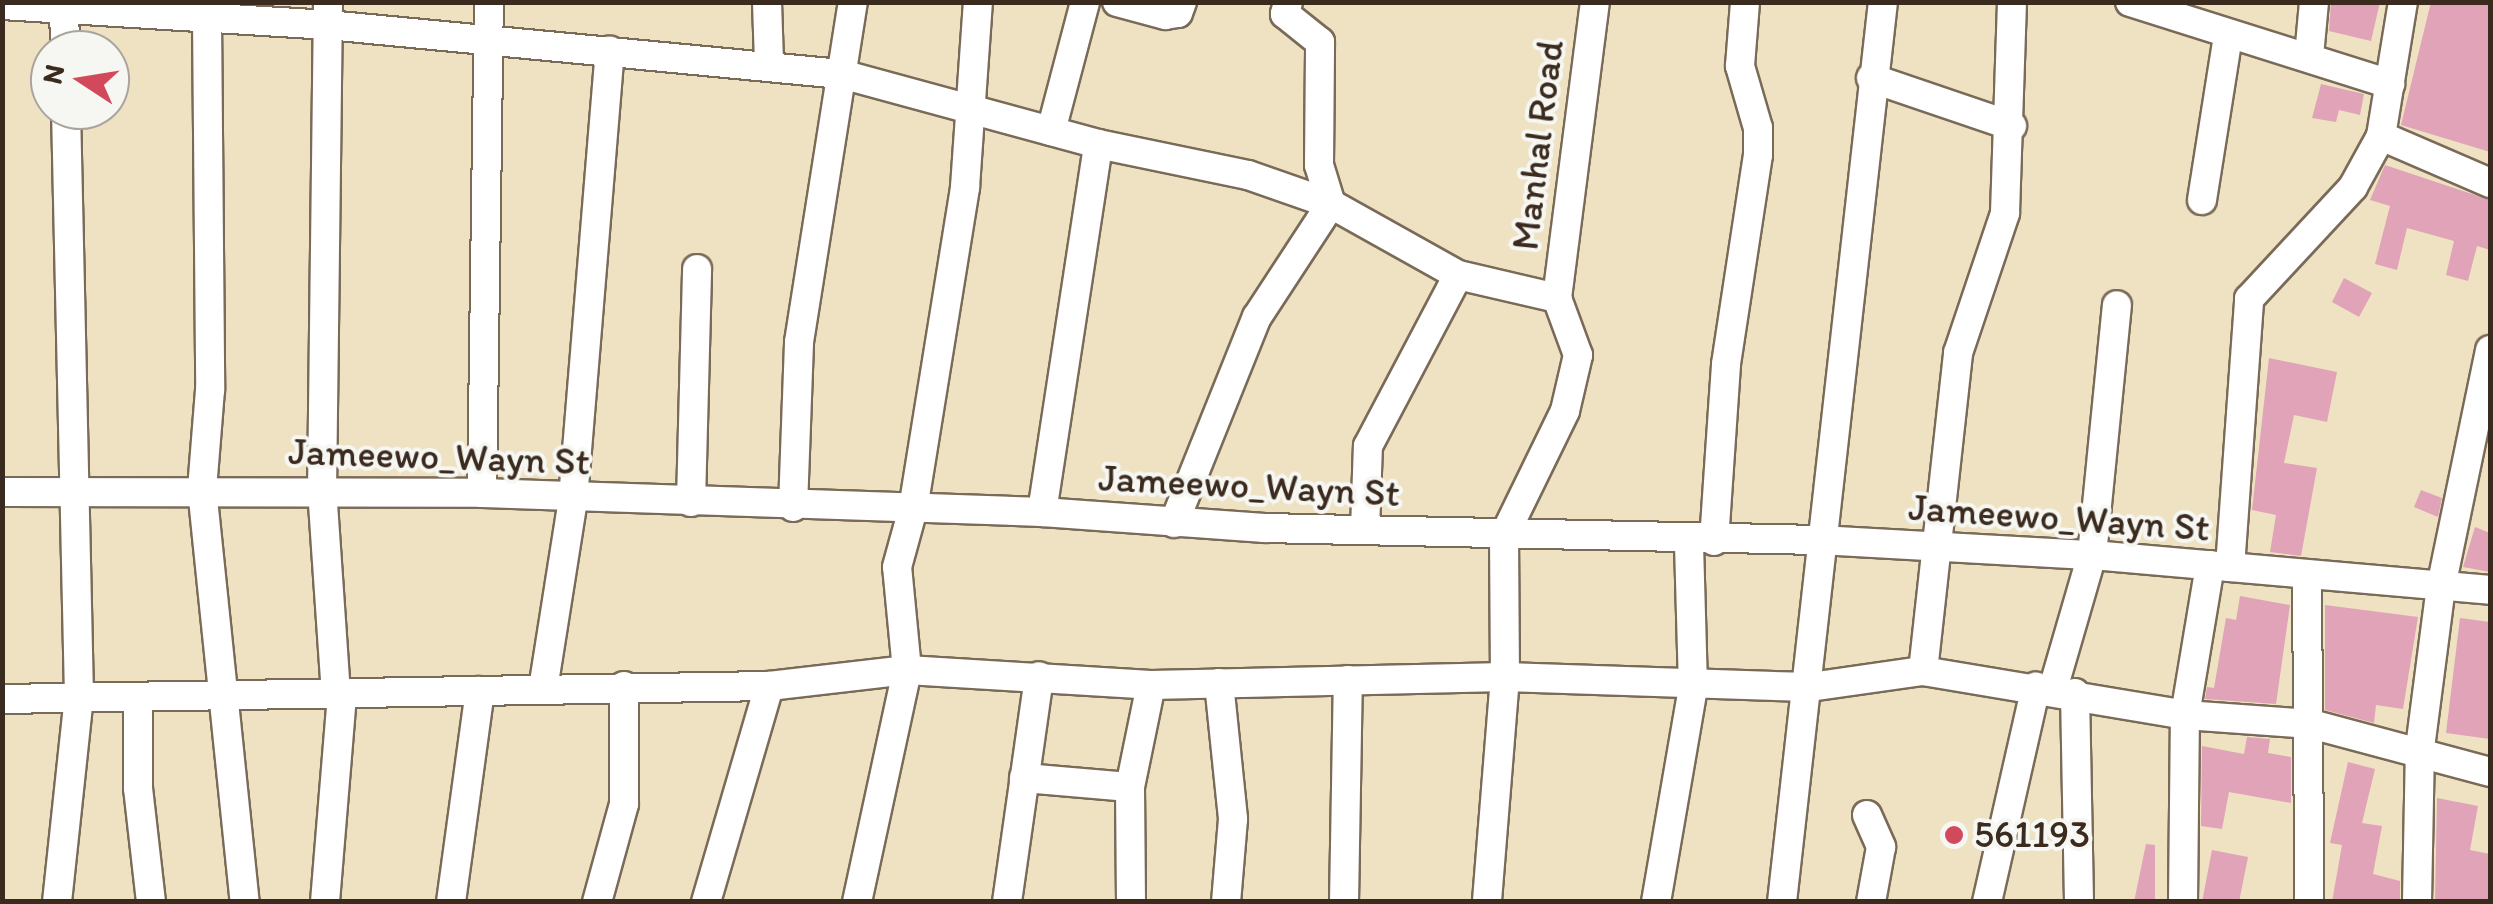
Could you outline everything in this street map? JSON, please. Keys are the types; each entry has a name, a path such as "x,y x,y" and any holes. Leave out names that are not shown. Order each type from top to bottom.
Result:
{"street":[{"path":"482,493 489,2"},
{"path":"767,2 770,63"},
{"path":"792,507 799,342 853,2"},
{"path":"858,902 907,670 898,567 913,509 964,188 966,106 978,2"},
{"path":"1050,131 1086,2"},
{"path":"1117,2 1165,15 1178,13 1182,2"},
{"path":"1288,2 1285,14 1320,42 1319,165 1331,204"},
{"name":"Manhal Road","path":"1556,298 1595,2"},
{"path":"1656,902 1693,687 1702,541 1758,155 1758,128 1741,80 1746,2"},
{"path":"1782,902 1810,688 1820,540 1871,78 1883,2"},
{"path":"1923,671 1940,548 1939,489 1958,352 2005,213 2012,126 2006,59 2012,2"},
{"path":"2130,2 2218,22 2390,84"},
{"path":"2310,56 2314,2"},
{"path":"2184,902 2185,715 2220,566 2249,299 2353,187 2381,136 2403,2"},
{"path":"2,4 176,9 207,17 328,14 486,39 770,63 841,74 1098,144 1248,175 1331,204 1458,274 1556,298 1578,355 1572,387 1504,536 1505,677 1487,902"},
{"path":"64,5 65,30"},
{"path":"325,902 339,696 322,489 328,14"},
{"path":"207,17 210,390 202,490 245,902"},
{"path":"2202,200 2218,22"},
{"path":"543,689 573,498 610,51"},
{"path":"1871,78 2012,126"},
{"path":"57,902 78,696 66,130"},
{"path":"2381,136 2490,183"},
{"path":"1042,512 1098,144"},
{"path":"1174,523 1257,318 1331,204"},
{"path":"691,502 697,270"},
{"path":"1365,530 1368,446 1458,274"},
{"path":"1987,902 2055,690 2092,555 2117,305"},
{"path":"2417,902 2420,748 2441,587 2490,350"},
{"name":"Jameewo_Wayn St","path":"2,492 322,489 482,493 792,507 1042,512 1174,523 1504,536 1820,540 2092,555 2306,577 2490,590"},
{"path":"2306,577 2311,724 2309,902"},
{"path":"2,699 769,686 907,670 1151,685 1505,677 1693,687 1810,688 1923,671 2055,690 2185,715 2311,724 2420,748 2490,772"},
{"path":"1007,902 1039,676"},
{"path":"1344,902 1348,680"},
{"path":"1219,683 1233,819 1226,902"},
{"path":"1131,902 1130,786 1151,685"},
{"path":"597,902 617,842 628,771 624,686"},
{"path":"706,902 769,686"},
{"path":"2055,690 2079,902"},
{"path":"450,902 480,691"},
{"path":"138,698 138,788 151,902"},
{"path":"1024,778 1130,786"},
{"path":"1868,815 1881,847 1871,902"}],"building":[{"path":"2331,2 2380,2 2371,41 2329,31"},
{"path":"2431,2 2490,2 2490,152 2401,125"},
{"path":"2321,84 2364,94 2360,115 2339,110 2336,122 2312,118"},
{"path":"2385,165 2490,200 2490,250 2477,246 2468,281 2446,275 2454,241 2407,228 2397,270 2375,264 2390,206 2370,200"},
{"path":"2344,278 2372,293 2359,317 2332,302"},
{"path":"2269,358 2337,372 2327,422 2294,415 2284,463 2317,468 2301,556 2270,552 2276,515 2252,510"},
{"path":"2421,490 2442,498 2438,517 2414,507"},
{"path":"2475,527 2490,533 2490,572 2463,567"},
{"path":"2240,596 2290,605 2276,704 2205,699 2207,687 2214,688 2226,618 2236,620"},
{"path":"2325,605 2418,617 2403,709 2376,705 2374,723 2325,710"},
{"path":"2460,618 2490,622 2490,739 2446,733"},
{"path":"2247,737 2270,739 2268,753 2291,757 2291,803 2229,792 2222,829 2201,826 2202,746 2244,754"},
{"path":"2348,762 2375,769 2362,823 2382,826 2373,874 2400,881 2400,902 2332,902 2342,845 2330,843"},
{"path":"2437,798 2478,806 2470,850 2490,854 2490,902 2435,902"},
{"path":"2146,844 2155,845 2155,902 2134,902"},
{"path":"2212,850 2248,857 2239,902 2202,902"}],"place":[{"name":"561193","path":"1954,835"}]}
